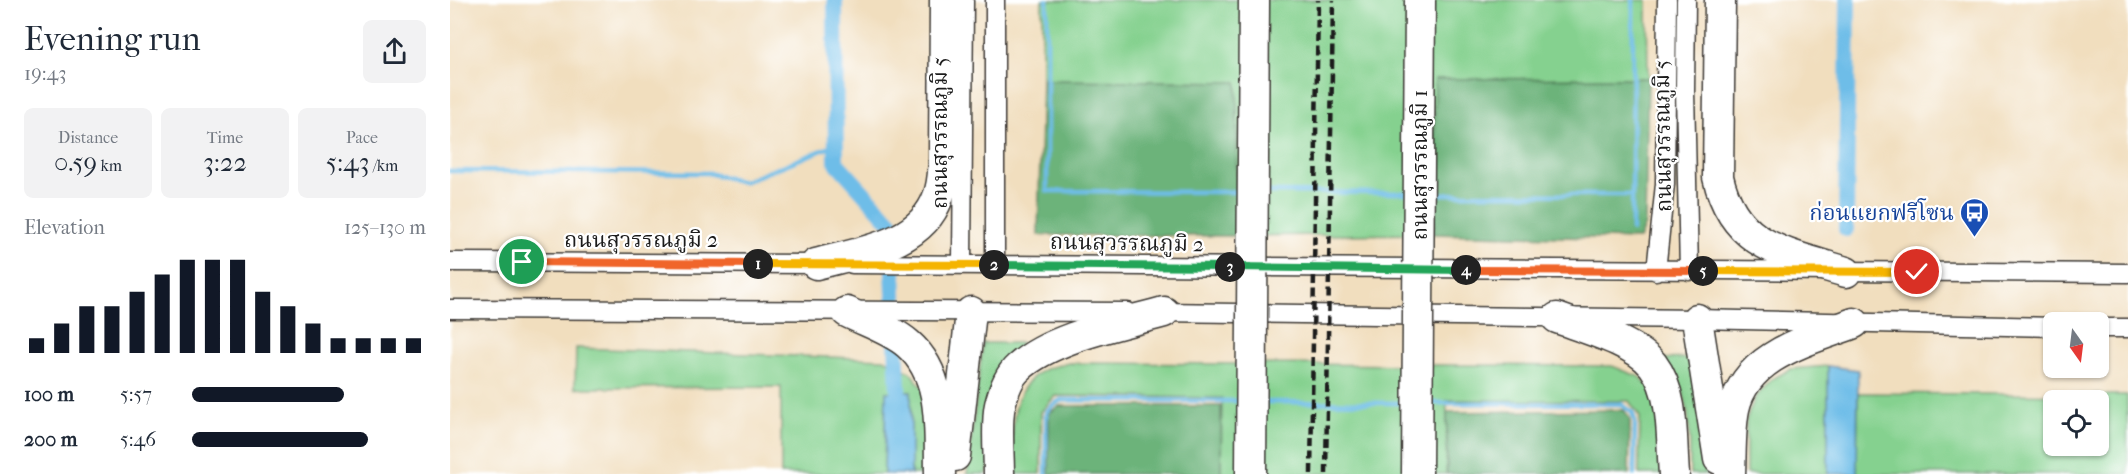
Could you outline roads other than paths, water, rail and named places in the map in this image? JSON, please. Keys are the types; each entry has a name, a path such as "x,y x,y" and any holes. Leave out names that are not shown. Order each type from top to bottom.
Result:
{"highway":[{"path":"816,264 893,242 921,225 932,212 942,182 944,160 945,0"},
{"path":"1251,474 1254,0"},
{"name":"ถนนสุวรรณภูมิ 1","path":"1417,474 1420,0"},
{"path":"1720,0 1718,167 1722,195 1731,214 1748,233 1768,246 1846,272"},
{"path":"847,312 908,345 928,368 938,402 940,474"},
{"path":"953,474 971,312"},
{"path":"999,474 1000,406 1010,379 1018,368 1042,352 1075,337 1164,312"},
{"path":"1557,318 1612,338 1652,365 1669,407 1674,474"},
{"path":"1697,319 1721,474"},
{"path":"1730,474 1734,408 1742,388 1755,371 1770,358 1788,348 1854,323"}],"street":[{"name":"ถนนสุวรรณภูมิ 5","path":"962,266 964,0"},
{"path":"995,0 995,265"},
{"name":"ถนนสุวรรณภูมิ 5","path":"1656,271 1665,184 1666,0"},
{"name":"ถนนสุวรรณภูมิ 5","path":"1686,0 1685,91 1689,272"},
{"name":"ถนนสุวรรณภูมิ 2","path":"450,262 1689,272 2128,273"},
{"path":"450,309 1164,312 1697,319 2043,327"},
{"path":"2109,328 2128,328"}],"water":[{"path":"1828,366 1858,370 1857,474 1828,474"},
{"path":"911,391 911,474 884,474 886,392"}],"waterway":[{"path":"835,0 836,162 891,223 899,413"},
{"path":"1047,0 1047,191 1242,192"},
{"path":"1632,230 1633,0"},
{"path":"1846,229 1848,0"},
{"path":"450,171 708,173 743,182 835,145"},
{"path":"1263,192 1407,193"},
{"path":"1428,194 1632,195"},
{"path":"1046,474 1046,412 1061,400 1241,401"},
{"path":"1262,402 1406,403"},
{"path":"1427,403 1621,404 1632,412 1635,421 1634,474"}],"railway":[{"path":"1311,474 1318,0"},
{"path":"1326,474 1333,0"}],"place":[{"name":"ก่อนแยกฟรีโซน","path":"1975,238"}]}
